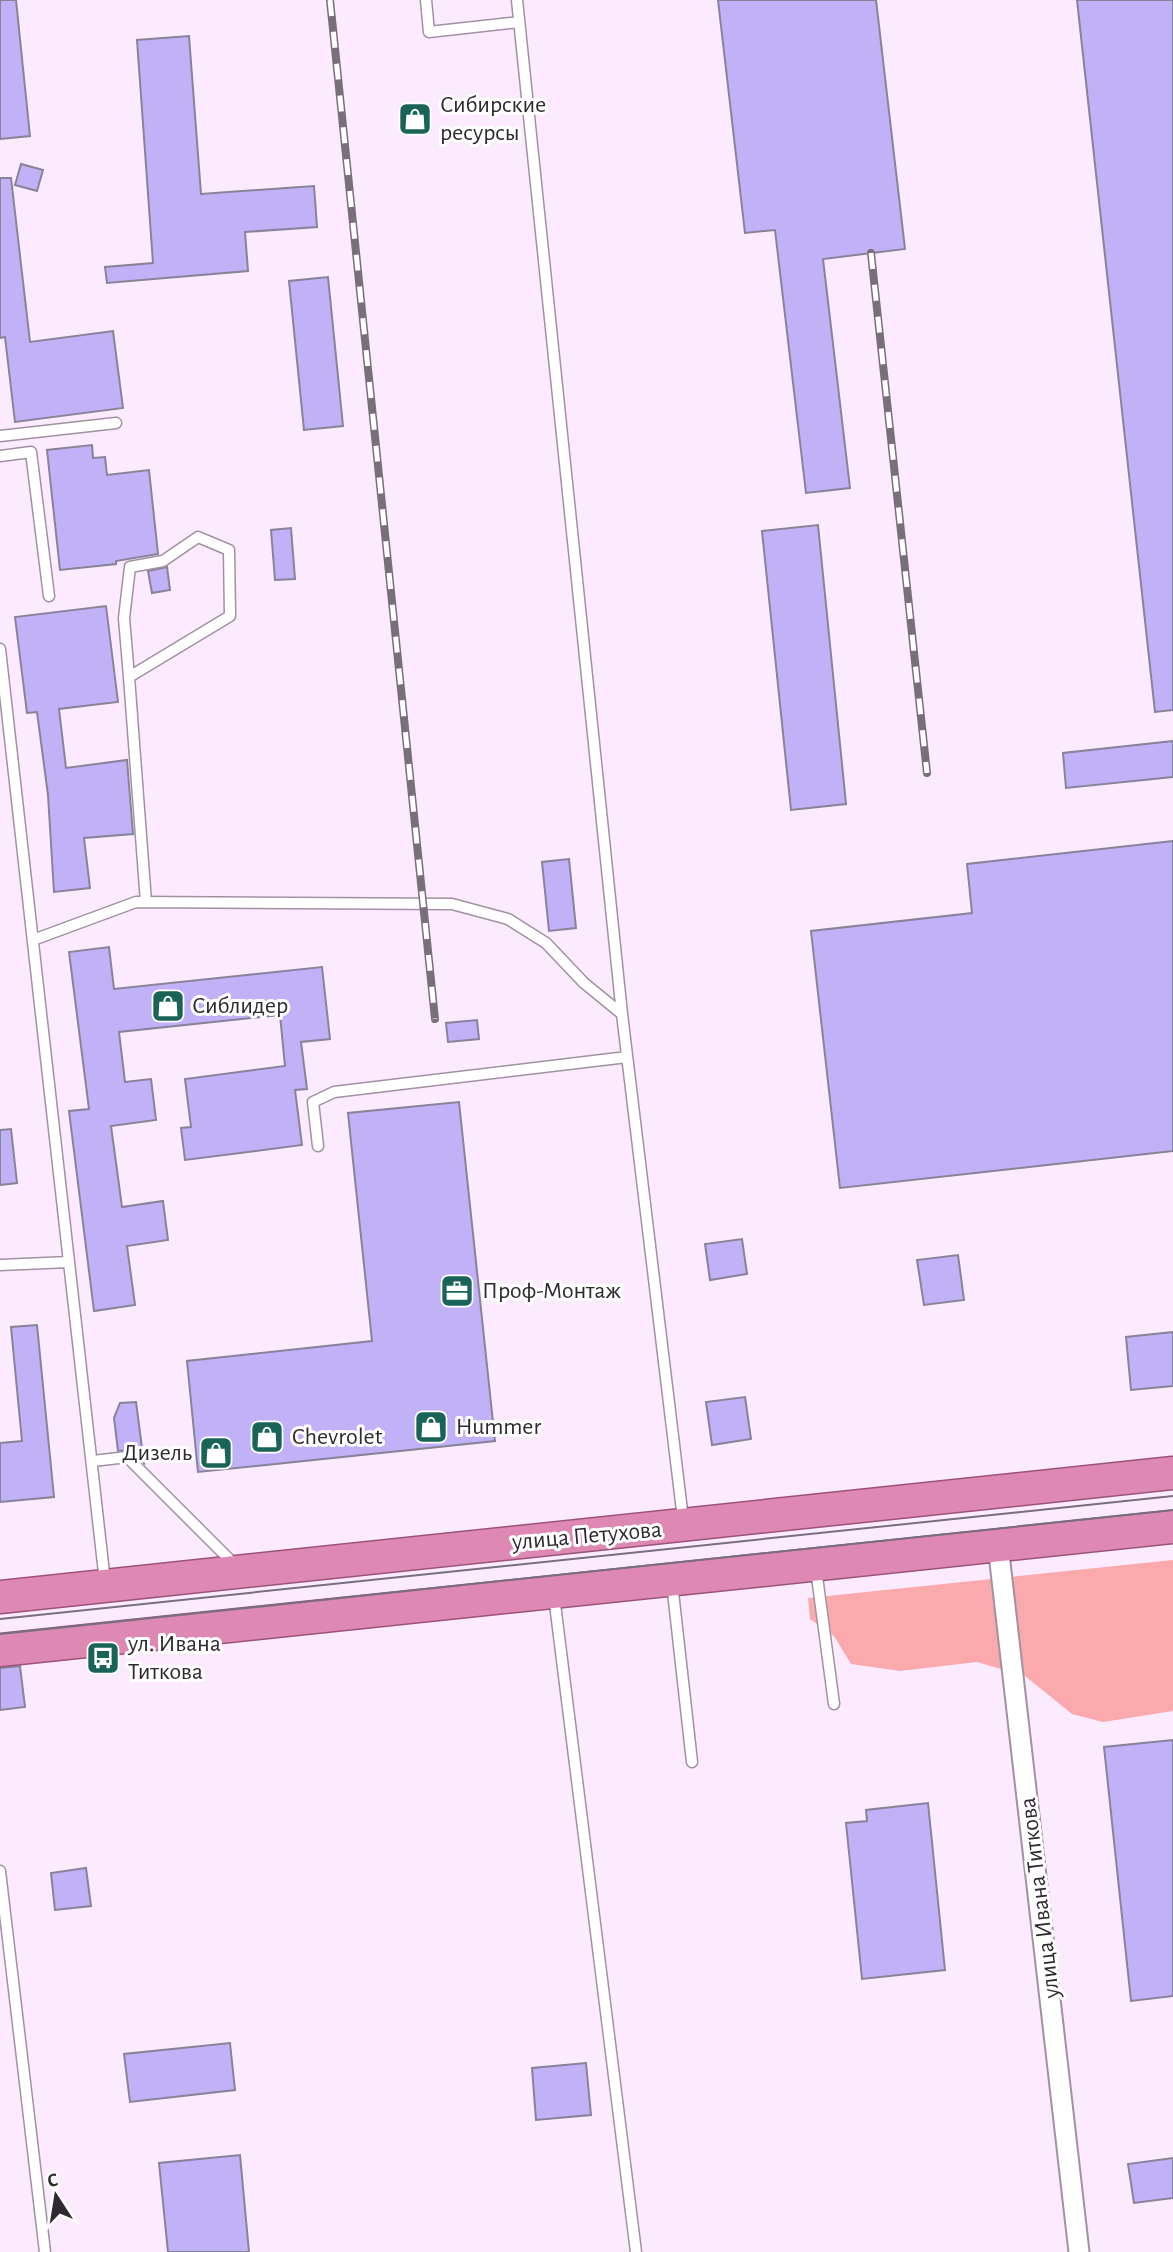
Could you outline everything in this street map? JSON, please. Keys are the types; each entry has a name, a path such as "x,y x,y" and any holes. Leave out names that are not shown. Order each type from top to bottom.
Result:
{"highway":[{"name":"улица Петухова","path":"0,1597 1173,1474"},
{"name":"улица Петухова","path":"0,1650 1173,1527"}],"street":[{"name":"улица Ивана Титкова","path":"998,1545 1079,2252"}],"lane":[{"path":"426,0 429,32 519,22"},
{"path":"517,0 622,1014 684,1527"},
{"path":"0,436 116,423"},
{"path":"0,456 31,452 48,596"},
{"path":"130,677 230,616 229,550 198,537 163,561 130,567 124,618 146,902"},
{"path":"0,649 106,1586"},
{"path":"33,940 136,902 452,904 508,919 546,943 583,983 622,1014"},
{"path":"318,1146 313,1102 334,1092 627,1058"},
{"path":"0,1265 69,1262"},
{"path":"93,1461 127,1457 241,1571"},
{"path":"816,1564 834,1704"},
{"path":"672,1579 692,1762"},
{"path":"554,1592 636,2252"},
{"path":"0,1871 45,2252"}],"shaded area":[{"path":"1173,1560 1173,1711 1103,1722 1072,1714 1025,1676 977,1662 900,1671 851,1664 834,1636 810,1619 808,1598"}],"building":[{"path":"0,0 16,0 30,136 0,139"},
{"path":"718,0 876,0 905,249 823,259 850,488 806,493 775,230 745,233"},
{"path":"1077,0 1173,0 1173,710 1155,712"},
{"path":"189,36 201,194 314,186 317,227 245,232 248,271 107,283 105,267 153,263 137,40"},
{"path":"21,164 43,170 37,191 15,185"},
{"path":"0,178 11,178 30,342 113,331 123,408 15,422 5,337 0,338"},
{"path":"328,277 343,426 304,430 289,281"},
{"path":"92,445 93,458 105,457 107,475 149,470 158,554 116,561 116,564 60,570 47,450"},
{"path":"818,525 846,804 791,810 762,531"},
{"path":"291,528 295,579 275,580 271,530"},
{"path":"167,567 170,590 152,593 148,571"},
{"path":"106,606 118,702 59,709 66,768 127,760 133,834 84,838 90,888 54,892 48,795 37,712 27,713 15,617"},
{"path":"1173,741 1173,777 1066,788 1063,753"},
{"path":"1173,841 1173,1151 840,1188 811,931 972,913 967,864"},
{"path":"569,859 576,928 549,931 542,862"},
{"path":"109,947 114,989 322,967 330,1039 301,1042 307,1089 295,1090 302,1145 185,1160 181,1128 191,1127 185,1079 285,1066 280,1015 119,1032 125,1082 151,1079 156,1120 111,1126 122,1207 163,1201 168,1240 127,1246 135,1305 94,1311 69,1111 89,1109 69,952"},
{"path":"477,1020 479,1039 448,1042 446,1023"},
{"path":"459,1102 495,1441 198,1472 187,1361 372,1341 348,1113"},
{"path":"11,1129 17,1183 0,1185 0,1130"},
{"path":"742,1239 747,1274 710,1280 705,1244"},
{"path":"958,1255 964,1300 924,1305 917,1260"},
{"path":"37,1325 54,1497 0,1502 0,1443 22,1441 11,1327"},
{"path":"1173,1332 1173,1386 1131,1390 1126,1337"},
{"path":"745,1397 751,1439 712,1445 706,1402"},
{"path":"136,1402 144,1463 130,1450 118,1451 114,1418 120,1403"},
{"path":"20,1666 25,1707 0,1710 0,1668"},
{"path":"1173,1740 1173,1996 1131,2001 1104,1747"},
{"path":"928,1803 945,1970 862,1979 846,1823 867,1821 866,1810"},
{"path":"86,1868 91,1906 55,1910 51,1873"},
{"path":"230,2043 235,2090 130,2102 124,2054"},
{"path":"586,2063 591,2115 536,2120 532,2068"},
{"path":"240,2155 249,2252 168,2252 159,2163"},
{"path":"1173,2158 1173,2198 1134,2203 1128,2164"}],"tram line":[{"path":"0,1619 1173,1496"},
{"path":"0,1634 1173,1510"}],"railway":[{"path":"330,0 435,1019"},
{"path":"871,253 927,773"}],"place":[{"name":"Сибирские ресурсы","path":"415,119"},
{"name":"Сиблидер","path":"168,1006"},
{"name":"Проф-Монтаж","path":"457,1291"},
{"name":"Hummer","path":"431,1427"},
{"name":"Chevrolet","path":"267,1437"},
{"name":"Дизель","path":"216,1453"},
{"name":"ул. Ивана Титкова","path":"103,1658"}]}
